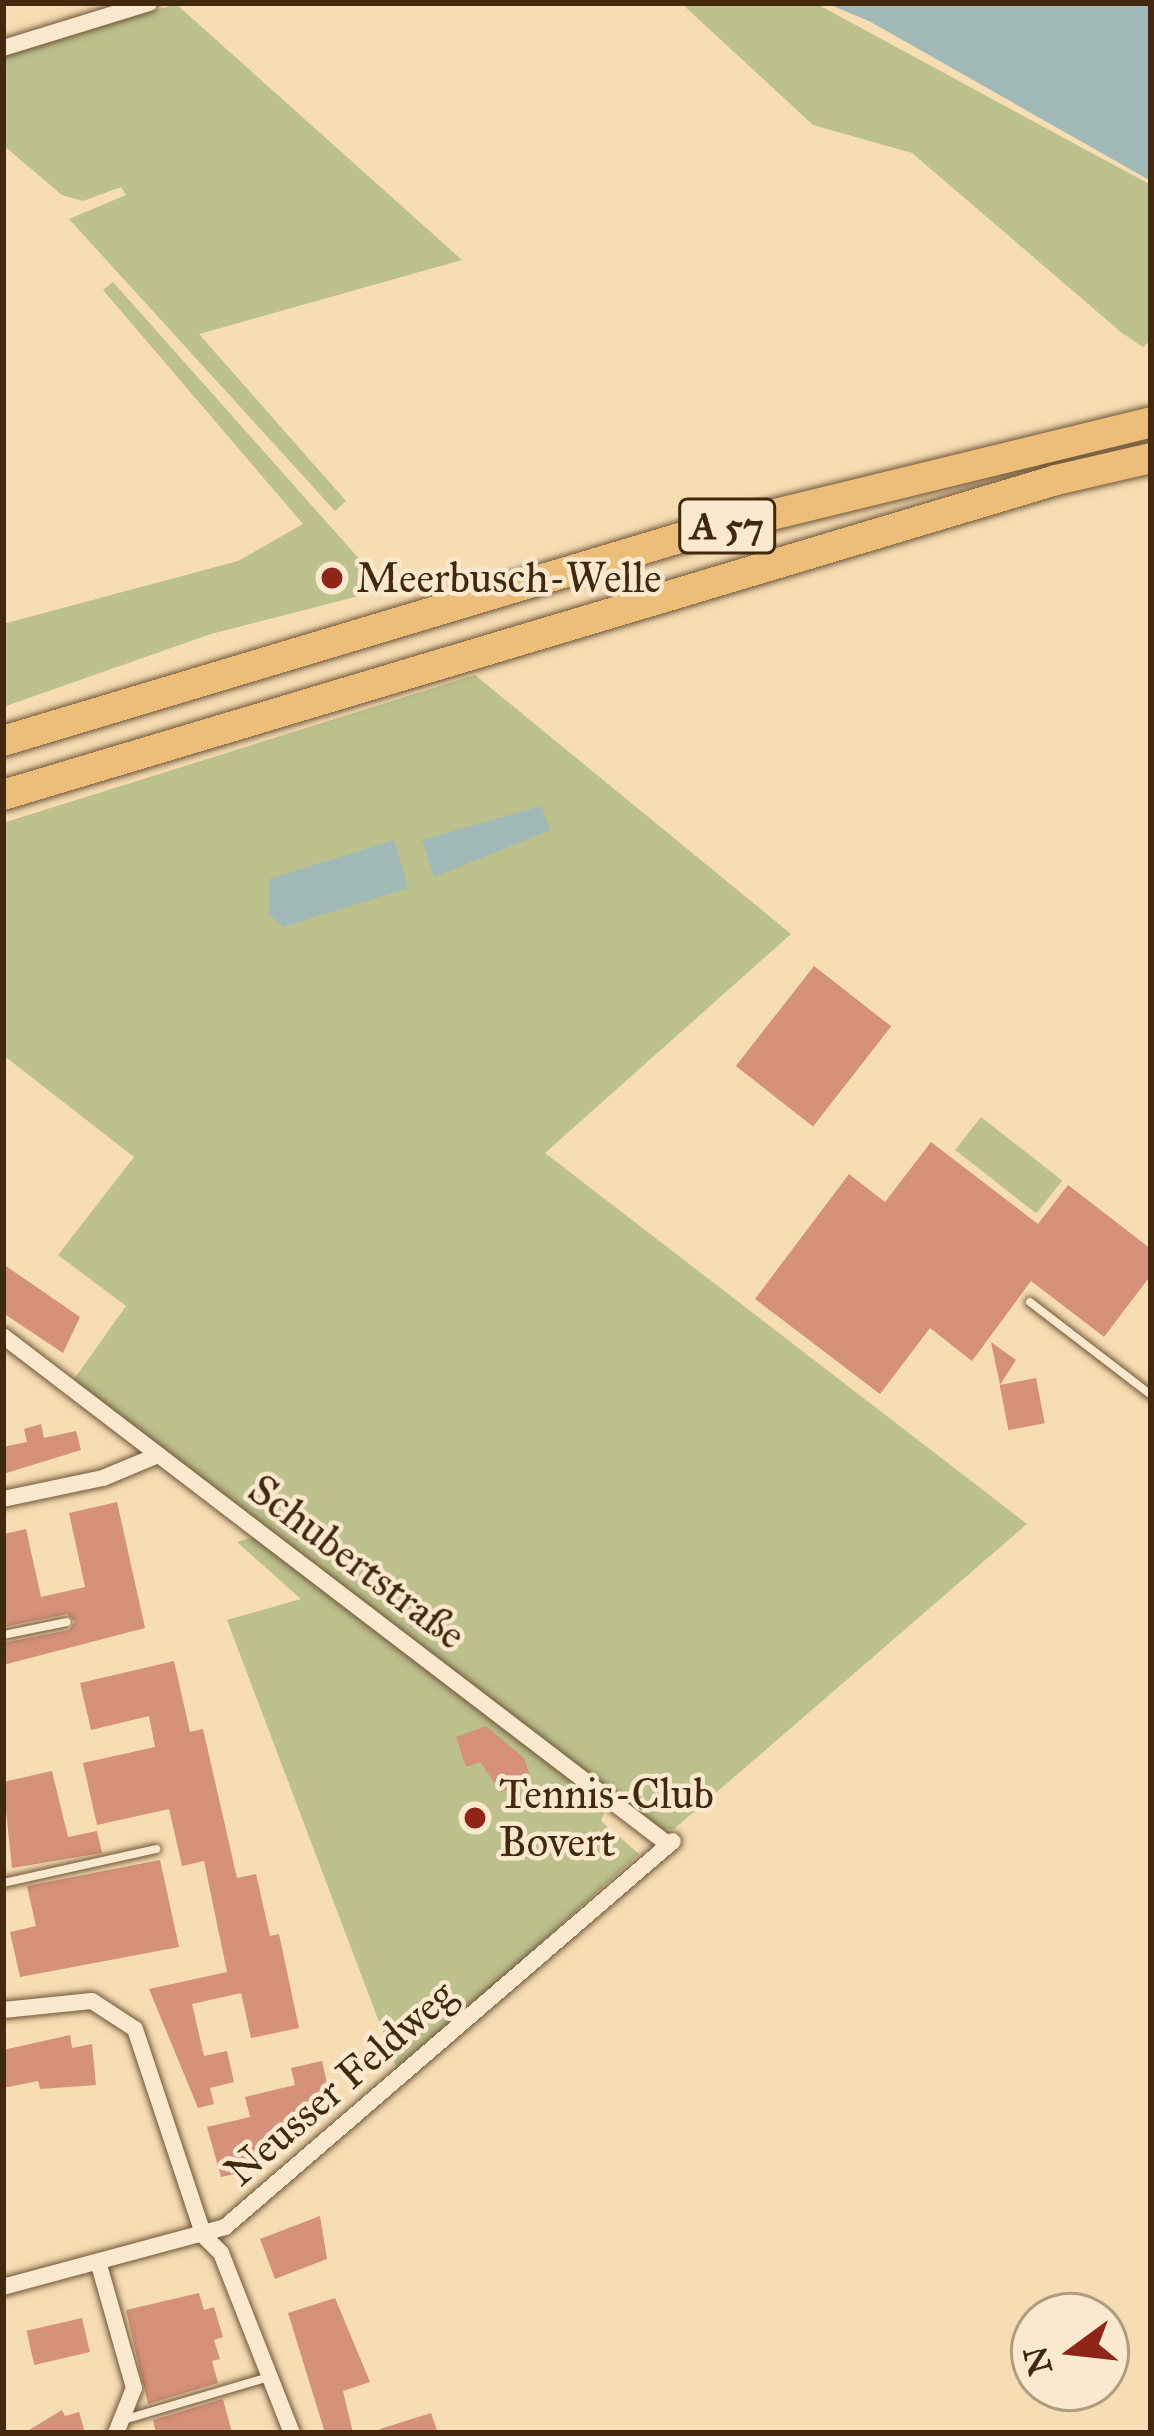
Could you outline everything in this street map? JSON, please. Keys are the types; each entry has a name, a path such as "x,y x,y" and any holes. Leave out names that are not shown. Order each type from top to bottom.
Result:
{"highway":[{"name":"A 57","path":"3,741 693,534 1151,422"},
{"name":"A 57","path":"3,795 1055,480 1151,458"}],"street":[{"path":"3,48 149,3"},
{"name":"Schubertstraße","path":"3,1336 671,1843"},
{"path":"3,1499 103,1478 158,1455"},
{"name":"Neusser Feldweg","path":"3,2285 204,2236 250,2210 671,1843"},
{"path":"3,2010 92,2001 135,2029 204,2236 221,2253 292,2433"},
{"path":"99,2265 134,2388 119,2427"}],"lane":[{"path":"1030,1303 1151,1395"},
{"path":"3,1635 67,1622"},
{"path":"3,1883 156,1849"},
{"path":"119,2427 269,2377"}],"green space":[{"path":"681,3 815,3 1151,185 1151,340 1143,347 1122,333 912,153 813,125"},
{"path":"176,4 462,260 199,334 346,501 335,511 69,219 126,195 121,187 83,201 62,195 3,145 3,56"},
{"path":"113,282 386,589 211,634 3,707 3,624 238,561 303,524 103,290"},
{"path":"475,675 791,934 545,1153 1027,1524 674,1829 656,1830 72,1382 126,1306 58,1255 134,1157 3,1055 3,823"},
{"path":"981,1117 1062,1180 1036,1214 955,1150"},
{"name":"Tennis-Club Bovert","path":"258,1536 607,1806 601,1821 639,1854 398,2072 227,1620 301,1599 237,1542"}],"water":[{"path":"826,3 1151,3 1151,181 869,21"},
{"path":"541,806 550,830 434,877 422,840"},
{"path":"394,840 408,888 283,927 269,914 269,879"}],"building":[{"path":"814,966 891,1026 813,1126 736,1066"},
{"path":"931,1142 1038,1224 1068,1185 1151,1249 1151,1275 1104,1337 1031,1281 972,1361 930,1328 880,1394 755,1299 849,1174 885,1202"},
{"path":"3,1264 80,1317 63,1353 3,1313"},
{"path":"991,1342 1016,1360 1000,1385"},
{"path":"1036,1378 1045,1423 1008,1430 1000,1385"},
{"path":"41,1424 44,1438 76,1431 81,1450 3,1474 3,1447 27,1442 24,1429"},
{"path":"117,1502 145,1628 3,1665 3,1643 69,1630 75,1622 67,1614 3,1627 4,1534 26,1529 41,1597 85,1587 69,1513"},
{"path":"174,1661 190,1732 203,1729 237,1878 256,1874 270,1936 279,1934 299,2028 251,2038 241,1993 192,2004 204,2056 227,2051 234,2082 210,2088 214,2104 198,2108 149,1989 227,1972 204,1861 182,1866 169,1809 97,1825 83,1763 155,1747 149,1716 91,1730 80,1683"},
{"path":"486,1726 524,1758 532,1782 501,1792 480,1762 466,1767 456,1737"},
{"path":"52,1771 68,1837 97,1831 102,1853 12,1868 3,1782"},
{"path":"160,1860 179,1947 20,1977 10,1932 36,1926 27,1886"},
{"path":"70,2035 72,2048 92,2044 96,2085 40,2089 38,2081 3,2088 3,2050"},
{"path":"322,2061 332,2106 291,2115 297,2137 256,2149 261,2168 221,2177 207,2127 250,2117 245,2097 295,2085 291,2068"},
{"path":"320,2216 327,2259 275,2279 260,2239"},
{"path":"199,2293 204,2310 214,2307 223,2337 214,2340 220,2359 212,2361 218,2383 148,2404 126,2310"},
{"path":"335,2298 370,2382 343,2391 353,2433 325,2433 288,2313"},
{"path":"82,2318 90,2352 34,2365 26,2331"},
{"path":"223,2399 232,2433 156,2433 153,2420"},
{"path":"62,2410 65,2416 79,2412 85,2433 24,2433"},
{"path":"431,2413 438,2433 380,2433 380,2429"}],"place":[{"name":"Meerbusch-Welle","path":"332,578"},
{"name":"Tennis-Club Bovert","path":"475,1818"}]}
